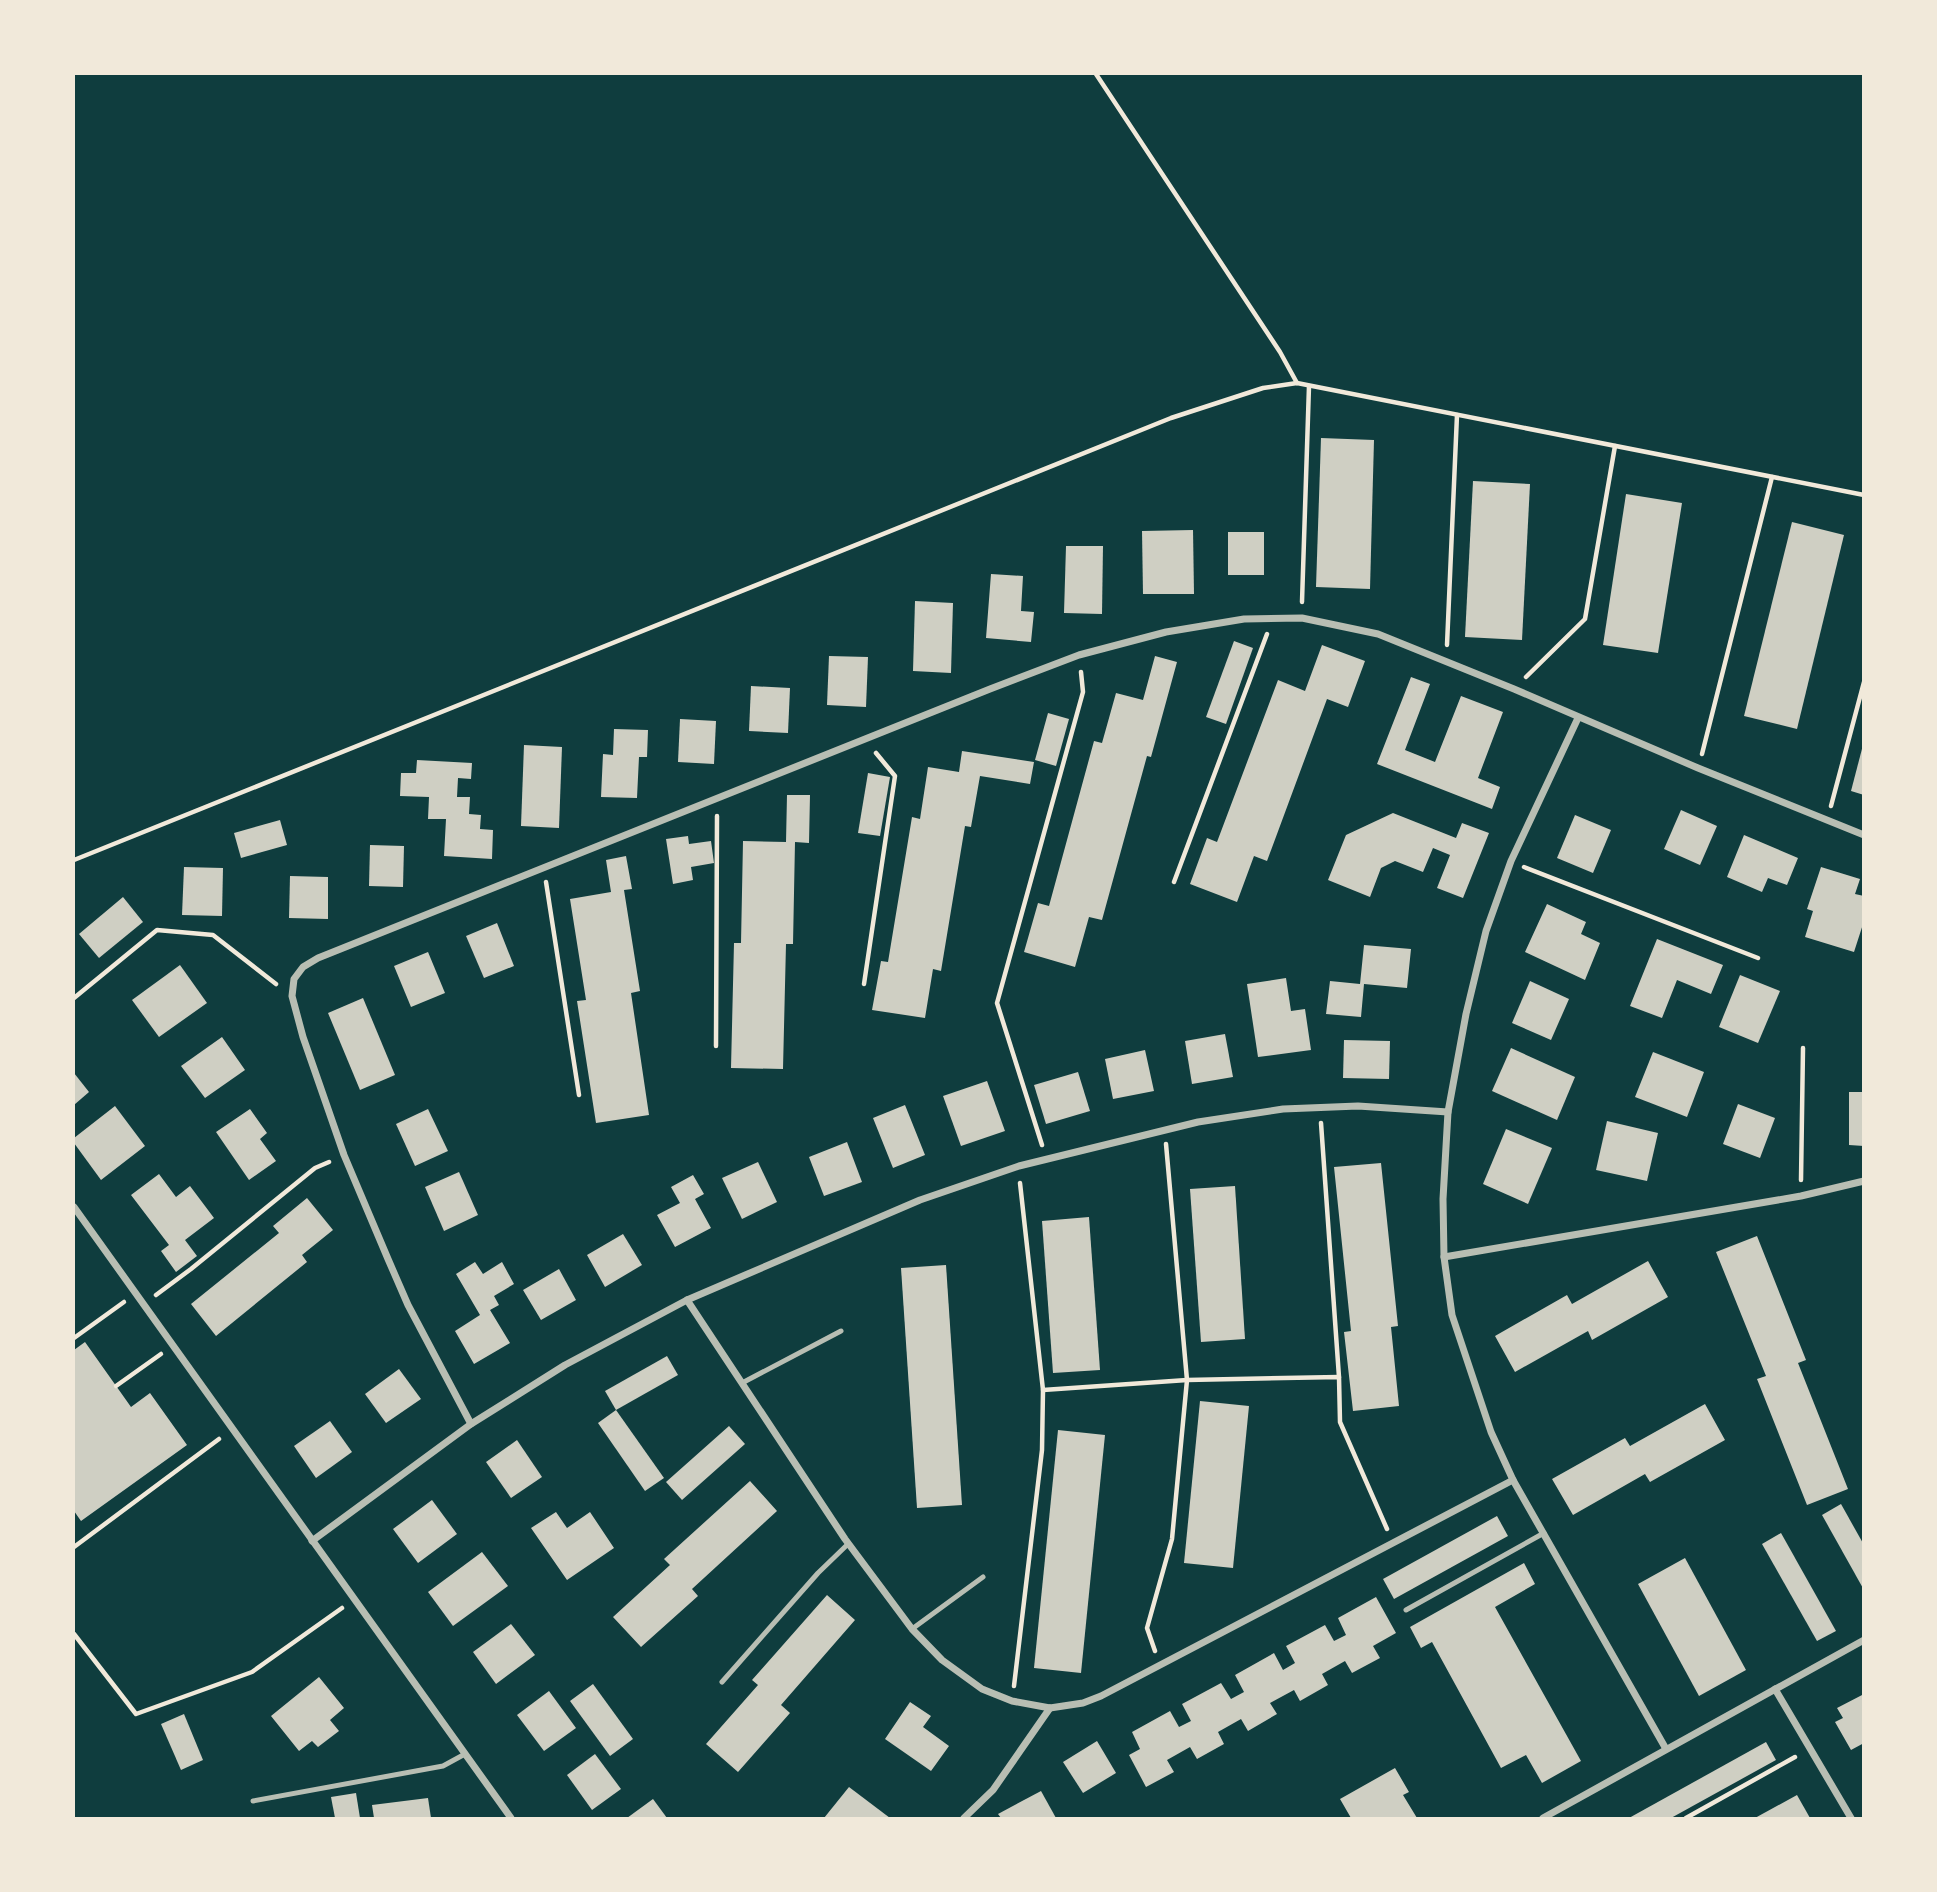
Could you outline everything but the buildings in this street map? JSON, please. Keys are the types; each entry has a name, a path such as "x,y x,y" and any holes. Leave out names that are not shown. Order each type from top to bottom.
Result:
{"street":[{"path":"471,1424 408,1304 344,1156 303,1037 292,996 294,979 303,967 318,958 990,688 1079,655 1166,632 1244,619 1301,618 1378,634 1864,835"},
{"path":"1578,718 1511,861 1486,931 1466,1014 1448,1112 1443,1199 1444,1257 1452,1315 1491,1432 1513,1480 1666,1749"},
{"path":"312,1541 471,1424 565,1365 687,1300 920,1200 1019,1167 1198,1122 1283,1109 1358,1106 1448,1112"},
{"path":"1444,1257 1801,1196 1864,1181"},
{"path":"74,1206 511,1818"},
{"path":"687,1300 848,1544 912,1629 942,1660 982,1689 1012,1701 1050,1708 1083,1703 1101,1696 1513,1480"},
{"path":"1543,1818 1864,1640"},
{"path":"1775,1689 1851,1818"},
{"path":"964,1818 993,1790 1050,1708"}],"lane":[{"path":"742,1383 841,1331"},
{"path":"1406,1610 1544,1534"},
{"path":"722,1682 818,1573 848,1544"},
{"path":"912,1629 983,1577"},
{"path":"253,1801 443,1766 465,1754"}],"path":[{"path":"1096,74 1280,352 1297,383"},
{"path":"74,860 1171,418 1263,388 1297,383 1864,495"},
{"path":"1301,618 1309,386"},
{"path":"1446,661 1457,415"},
{"path":"1514,689 1585,619 1615,446"},
{"path":"1698,768 1772,477"},
{"path":"1174,882 1272,618"},
{"path":"1046,1160 998,1003 1083,692 1079,655"},
{"path":"1827,820 1864,682"},
{"path":"864,739 895,776 864,984"},
{"path":"716,1046 717,798"},
{"path":"1511,861 1758,958"},
{"path":"543,868 579,1095"},
{"path":"74,998 157,930 213,935 292,996"},
{"path":"1801,1196 1803,1048"},
{"path":"1320,1108 1340,1422 1393,1542"},
{"path":"1160,1665 1147,1629 1172,1539 1187,1380 1164,1129"},
{"path":"144,1304 315,1168 344,1156"},
{"path":"1012,1701 1042,1450 1043,1390 1019,1167"},
{"path":"74,1338 136,1293"},
{"path":"116,1386 173,1344"},
{"path":"1043,1390 1187,1380 1339,1377"},
{"path":"74,1547 233,1428"},
{"path":"74,1633 136,1714 252,1672 354,1600"},
{"path":"74,1645 80,1642"},
{"path":"1686,1818 1810,1749"}]}
